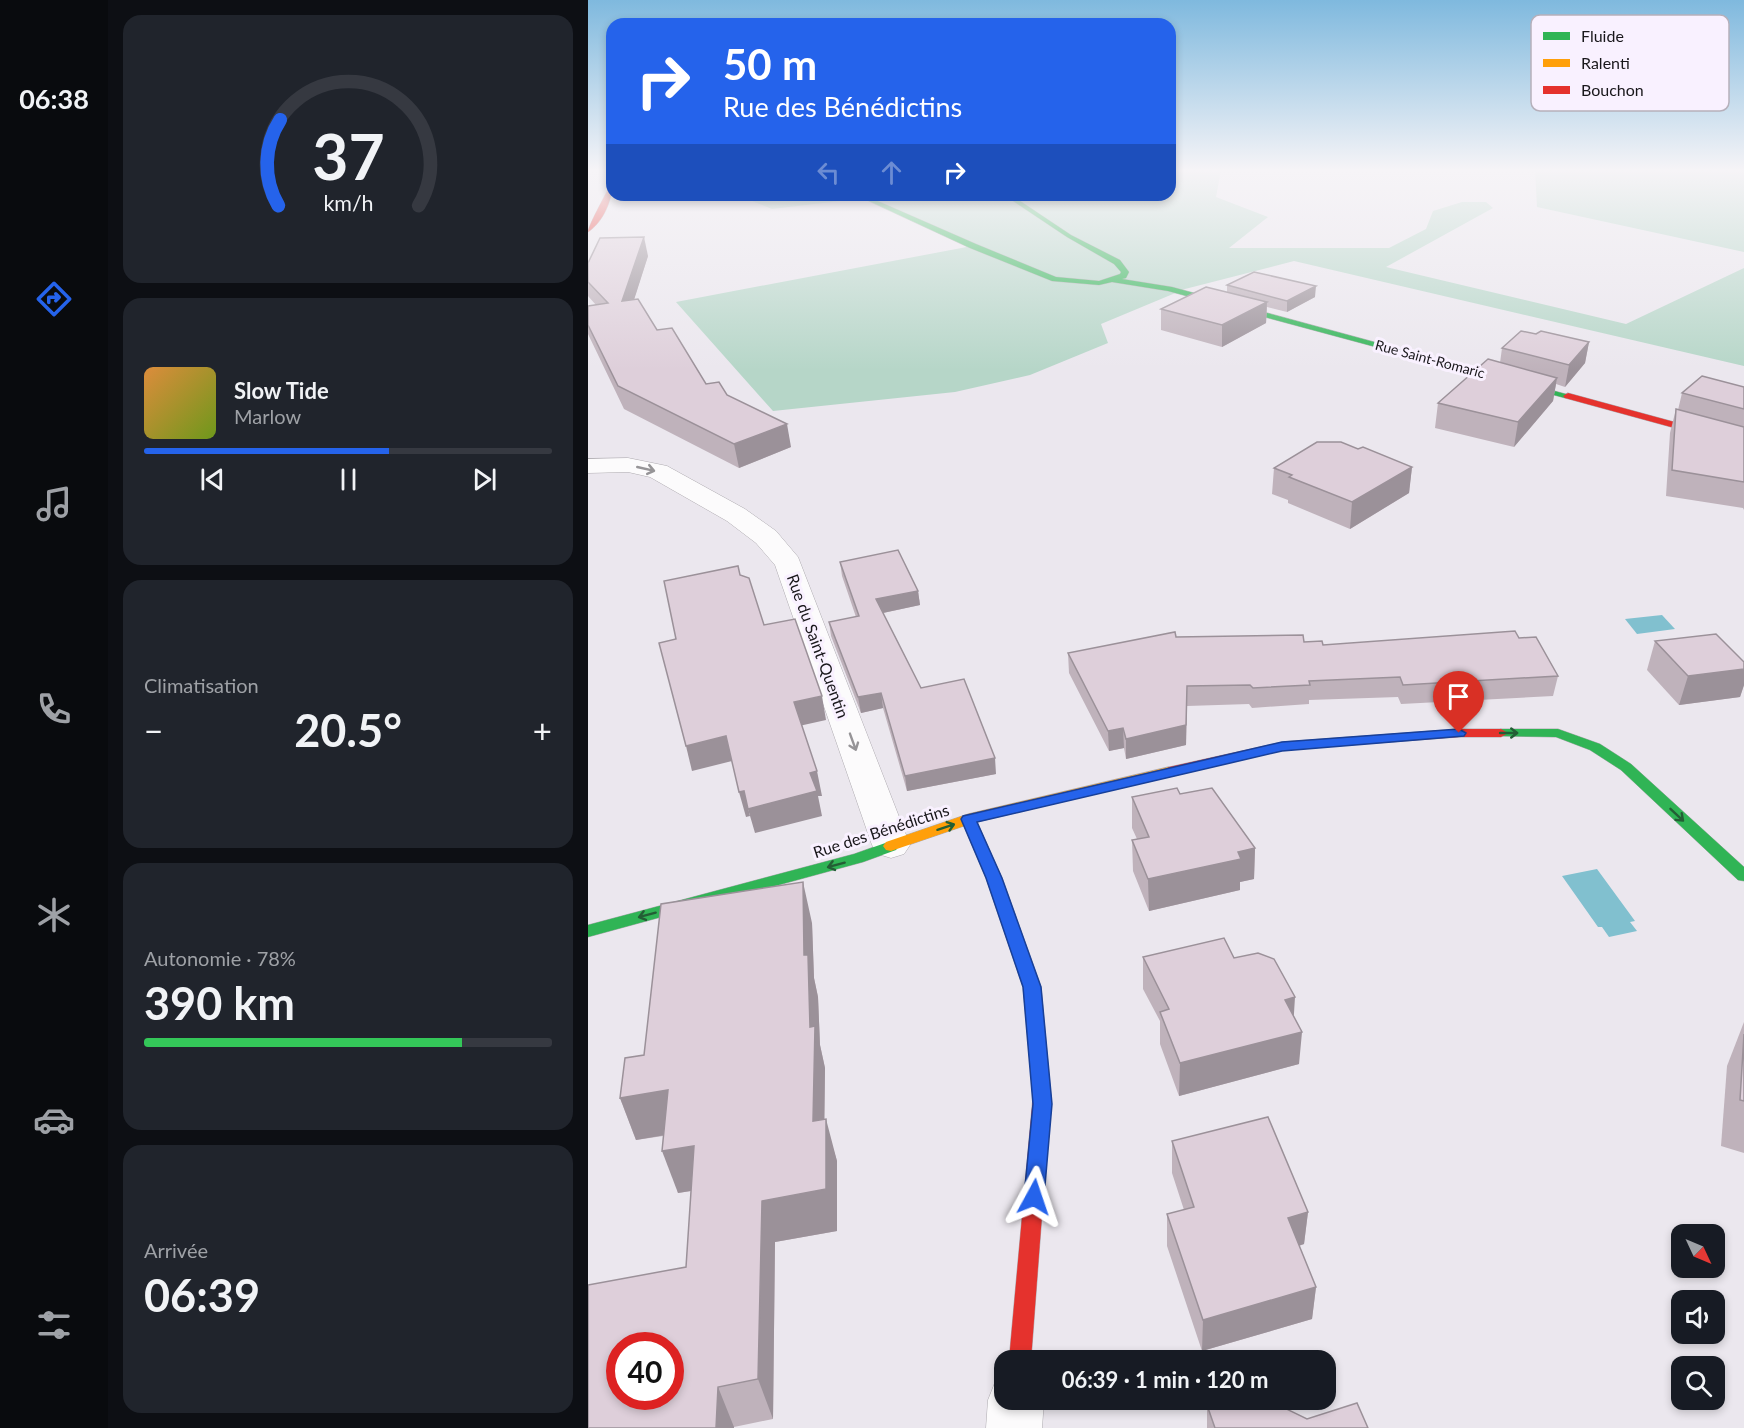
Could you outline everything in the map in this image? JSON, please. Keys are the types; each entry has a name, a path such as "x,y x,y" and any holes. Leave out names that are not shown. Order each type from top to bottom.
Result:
{"street":[{"name":"Rue Saint-Romaric","path":"954,237 1041,275 1083,283 1114,280 1169,289 1744,444"},
{"path":"1070,237 1117,262 1125,272 1123,276 1114,280"},
{"name":"Rue du Saint-Quentin","path":"588,466 628,465 658,471 736,514 766,537 788,563 891,845"},
{"name":"Rue des Bénédictins","path":"588,931 858,858 968,819 1282,746 1459,733 1558,734 1595,747 1626,767 1744,876"},
{"path":"968,819 994,878 1032,987 1043,1104 1021,1350"},
{"path":"1014,1428 1015,1410"}],"green space":[{"path":"951,237 1243,237 1229,248 1389,248 1411,237 1441,237 1386,267 1626,324 1744,268 1744,366 1294,261 1185,289 1101,324 1108,343 1030,375 955,392 773,411 676,302 972,246"},
{"path":"1673,237 1744,237 1744,252"}],"water":[{"path":"1662,615 1675,629 1637,634 1625,619"},
{"path":"1597,869 1635,921 1630,922 1637,931 1609,937 1602,927 1598,927 1562,876"}],"building":[{"path":"644,237 622,301 638,299 657,330 672,328 706,384 719,382 727,395 787,424 734,444 618,386 588,325 588,306 608,303 588,282 588,263 600,238"},
{"path":"1254,272 1316,286 1287,301 1227,285"},
{"path":"1206,287 1267,302 1222,325 1161,309"},
{"path":"1521,331 1536,334 1541,331 1589,342 1569,365 1502,348"},
{"path":"1488,359 1557,378 1518,422 1438,403"},
{"path":"1702,376 1744,387 1744,409 1682,393"},
{"path":"1676,409 1744,427 1744,482 1672,470"},
{"path":"1317,442 1341,442 1358,449 1363,447 1412,467 1352,502 1289,477 1292,475 1274,468"},
{"path":"898,550 918,591 876,599 921,688 964,679 995,758 905,776 881,693 858,697 829,622 859,616 840,562"},
{"path":"738,566 740,575 749,578 764,625 795,619 822,696 794,702 817,771 810,773 817,791 748,809 744,791 739,792 726,736 686,746 659,643 676,639 664,581"},
{"path":"1515,631 1519,638 1536,637 1558,676 1403,685 1400,677 1309,681 1310,685 1253,688 1250,685 1187,686 1186,725 1126,739 1123,728 1108,731 1068,653 1175,632 1176,637 1303,635 1304,642 1322,641 1323,645"},
{"path":"1716,634 1744,662 1744,669 1688,676 1655,641"},
{"path":"1177,788 1180,794 1212,788 1255,848 1238,852 1241,859 1148,879 1132,840 1149,837 1132,797"},
{"path":"803,882 804,955 808,955 810,1027 815,1026 813,1121 826,1119 826,1189 762,1201 758,1379 718,1387 716,1428 588,1428 588,1285 686,1267 694,1146 662,1151 668,1090 620,1098 625,1058 644,1055 661,904"},
{"path":"1224,938 1234,958 1258,953 1274,959 1295,997 1285,1000 1302,1032 1180,1063 1160,1012 1169,1009 1143,957"},
{"path":"1744,1034 1744,1101 1740,1100"},
{"path":"1268,1117 1308,1212 1288,1218 1316,1287 1203,1320 1167,1214 1194,1207 1172,1141"},
{"path":"1357,1403 1368,1428 1215,1428 1209,1410 1289,1410 1307,1419"}],"traffic: fast":[{"path":"952,237 1055,279 1099,283 1123,276 1125,272 1117,262 1070,237"},
{"path":"1115,280 1169,289 1568,396"},
{"path":"1501,733 1558,733 1595,747 1626,767 1744,876"},
{"path":"588,931 858,858 891,846"}],"traffic: slow":[{"path":"891,846 968,819 1169,772"},
{"path":"968,819 994,878 1032,987 1042,1096"}],"traffic: jam":[{"path":"1568,396 1744,444"},
{"path":"1169,772 1282,746 1459,733 1501,733"},
{"path":"1021,1350 1042,1096"}],"route":[{"path":"1034,1197 1043,1104 1032,987 994,878 968,819 1282,746 1459,733"}]}
